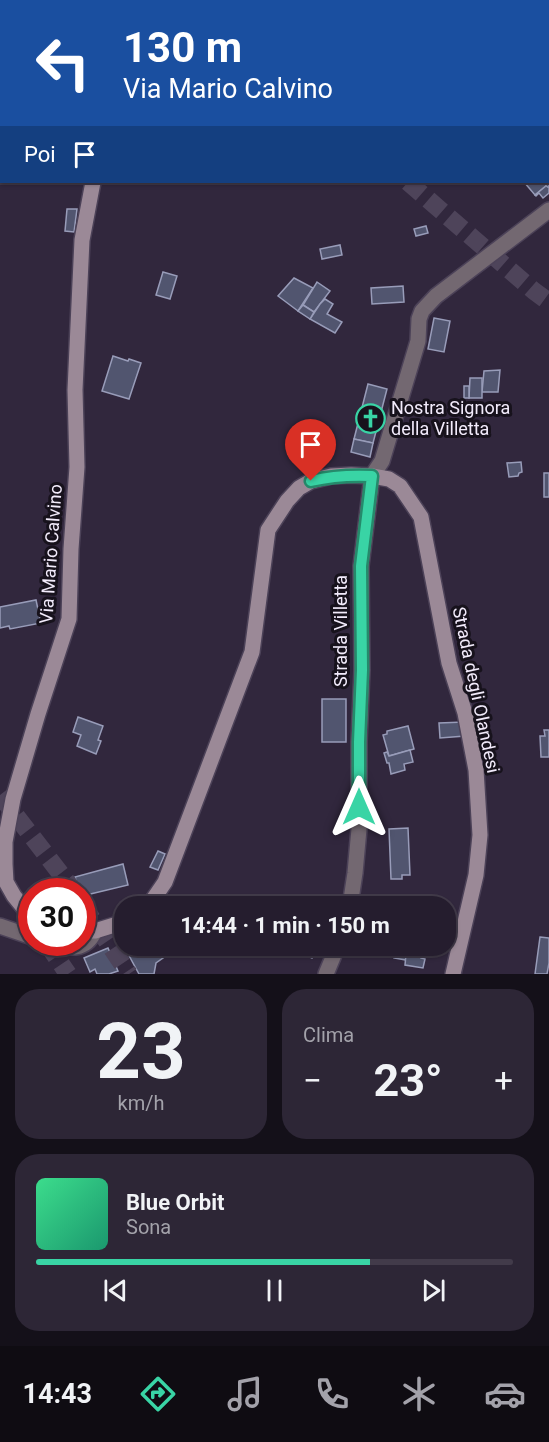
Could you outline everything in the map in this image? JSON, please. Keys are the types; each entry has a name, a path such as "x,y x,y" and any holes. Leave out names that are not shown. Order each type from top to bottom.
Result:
{"street":[{"name":"Via Mario Calvino","path":"18,901 6,882 5,842 14,799 38,714 69,619 77,467 75,390 82,240 93,183"},
{"name":"Strada Villetta","path":"352,896 359,829 361,566 372,476 382,460 388,441 418,340 419,319 422,311 436,296 549,210"},
{"path":"155,896 165,882 252,652 268,530 287,501 299,488 311,481 331,476 372,476"},
{"name":"Strada degli Olandesi","path":"372,476 389,479 400,486 421,517 448,663 465,713 476,770 480,835 476,875 453,974"},
{"path":"96,929 114,925"},
{"path":"0,926 18,932"},
{"path":"326,974 333,956"}],"building":[{"path":"525,183 549,183 549,188 546,186 535,195"},
{"path":"546,186 549,188 549,193 543,198 539,193 535,195"},
{"path":"67,209 77,209 74,232 65,231"},
{"path":"426,226 428,233 416,236 414,229"},
{"path":"340,245 342,255 322,259 320,249"},
{"path":"163,272 177,276 170,299 156,295"},
{"path":"294,278 313,288 298,311 278,296"},
{"path":"317,282 330,291 314,312 303,305"},
{"path":"403,286 404,302 372,304 371,288"},
{"path":"325,299 333,304 327,314 342,322 335,333 310,319"},
{"path":"303,305 314,312 310,319 298,311"},
{"path":"434,318 450,321 444,352 428,349"},
{"path":"113,356 141,363 129,399 102,391"},
{"path":"500,370 498,392 482,392 484,371"},
{"path":"470,378 482,378 482,398 469,398"},
{"name":"Nostra Signora della Villetta","path":"368,384 387,389 373,443 354,439"},
{"path":"464,386 469,386 469,398 464,398"},
{"path":"354,439 373,443 370,457 351,452"},
{"path":"521,462 522,472 518,476 509,477 507,463"},
{"path":"544,473 549,473 549,497 544,497"},
{"path":"36,600 41,623 10,629 9,626 0,628 0,607"},
{"path":"322,699 346,699 346,742 322,742"},
{"path":"78,717 103,726 96,754 77,746 81,735 73,732"},
{"path":"464,722 465,736 440,738 439,723"},
{"path":"408,726 414,749 389,756 383,735 387,734 387,731"},
{"path":"544,730 549,730 549,757 541,757 540,736 545,736"},
{"path":"410,750 413,762 404,764 405,770 391,774 384,753 387,752 389,756"},
{"path":"408,828 410,875 402,875 402,879 391,879 389,829"},
{"path":"158,851 165,854 158,870 150,867"},
{"path":"123,864 128,885 96,893 96,878 75,877"},
{"path":"540,937 549,938 547,974 535,974"},
{"path":"108,948 118,971 97,974 95,969 90,972 84,958 96,956 96,953"},
{"path":"129,956 166,956 156,963 154,974 139,974"},
{"path":"394,956 406,956 406,960 394,958"},
{"path":"406,956 421,956 421,958 425,959 423,968 405,965"}],"tunnel":[{"path":"409,183 549,302"},
{"path":"0,795 64,878"},
{"path":"96,925 129,974"},
{"path":"56,956 68,974"}],"place":[{"name":"Nostra Signora della Villetta","path":"370,418"}],"route":[{"path":"311,481 331,476 372,476 361,566 362,670 359,807"}]}
